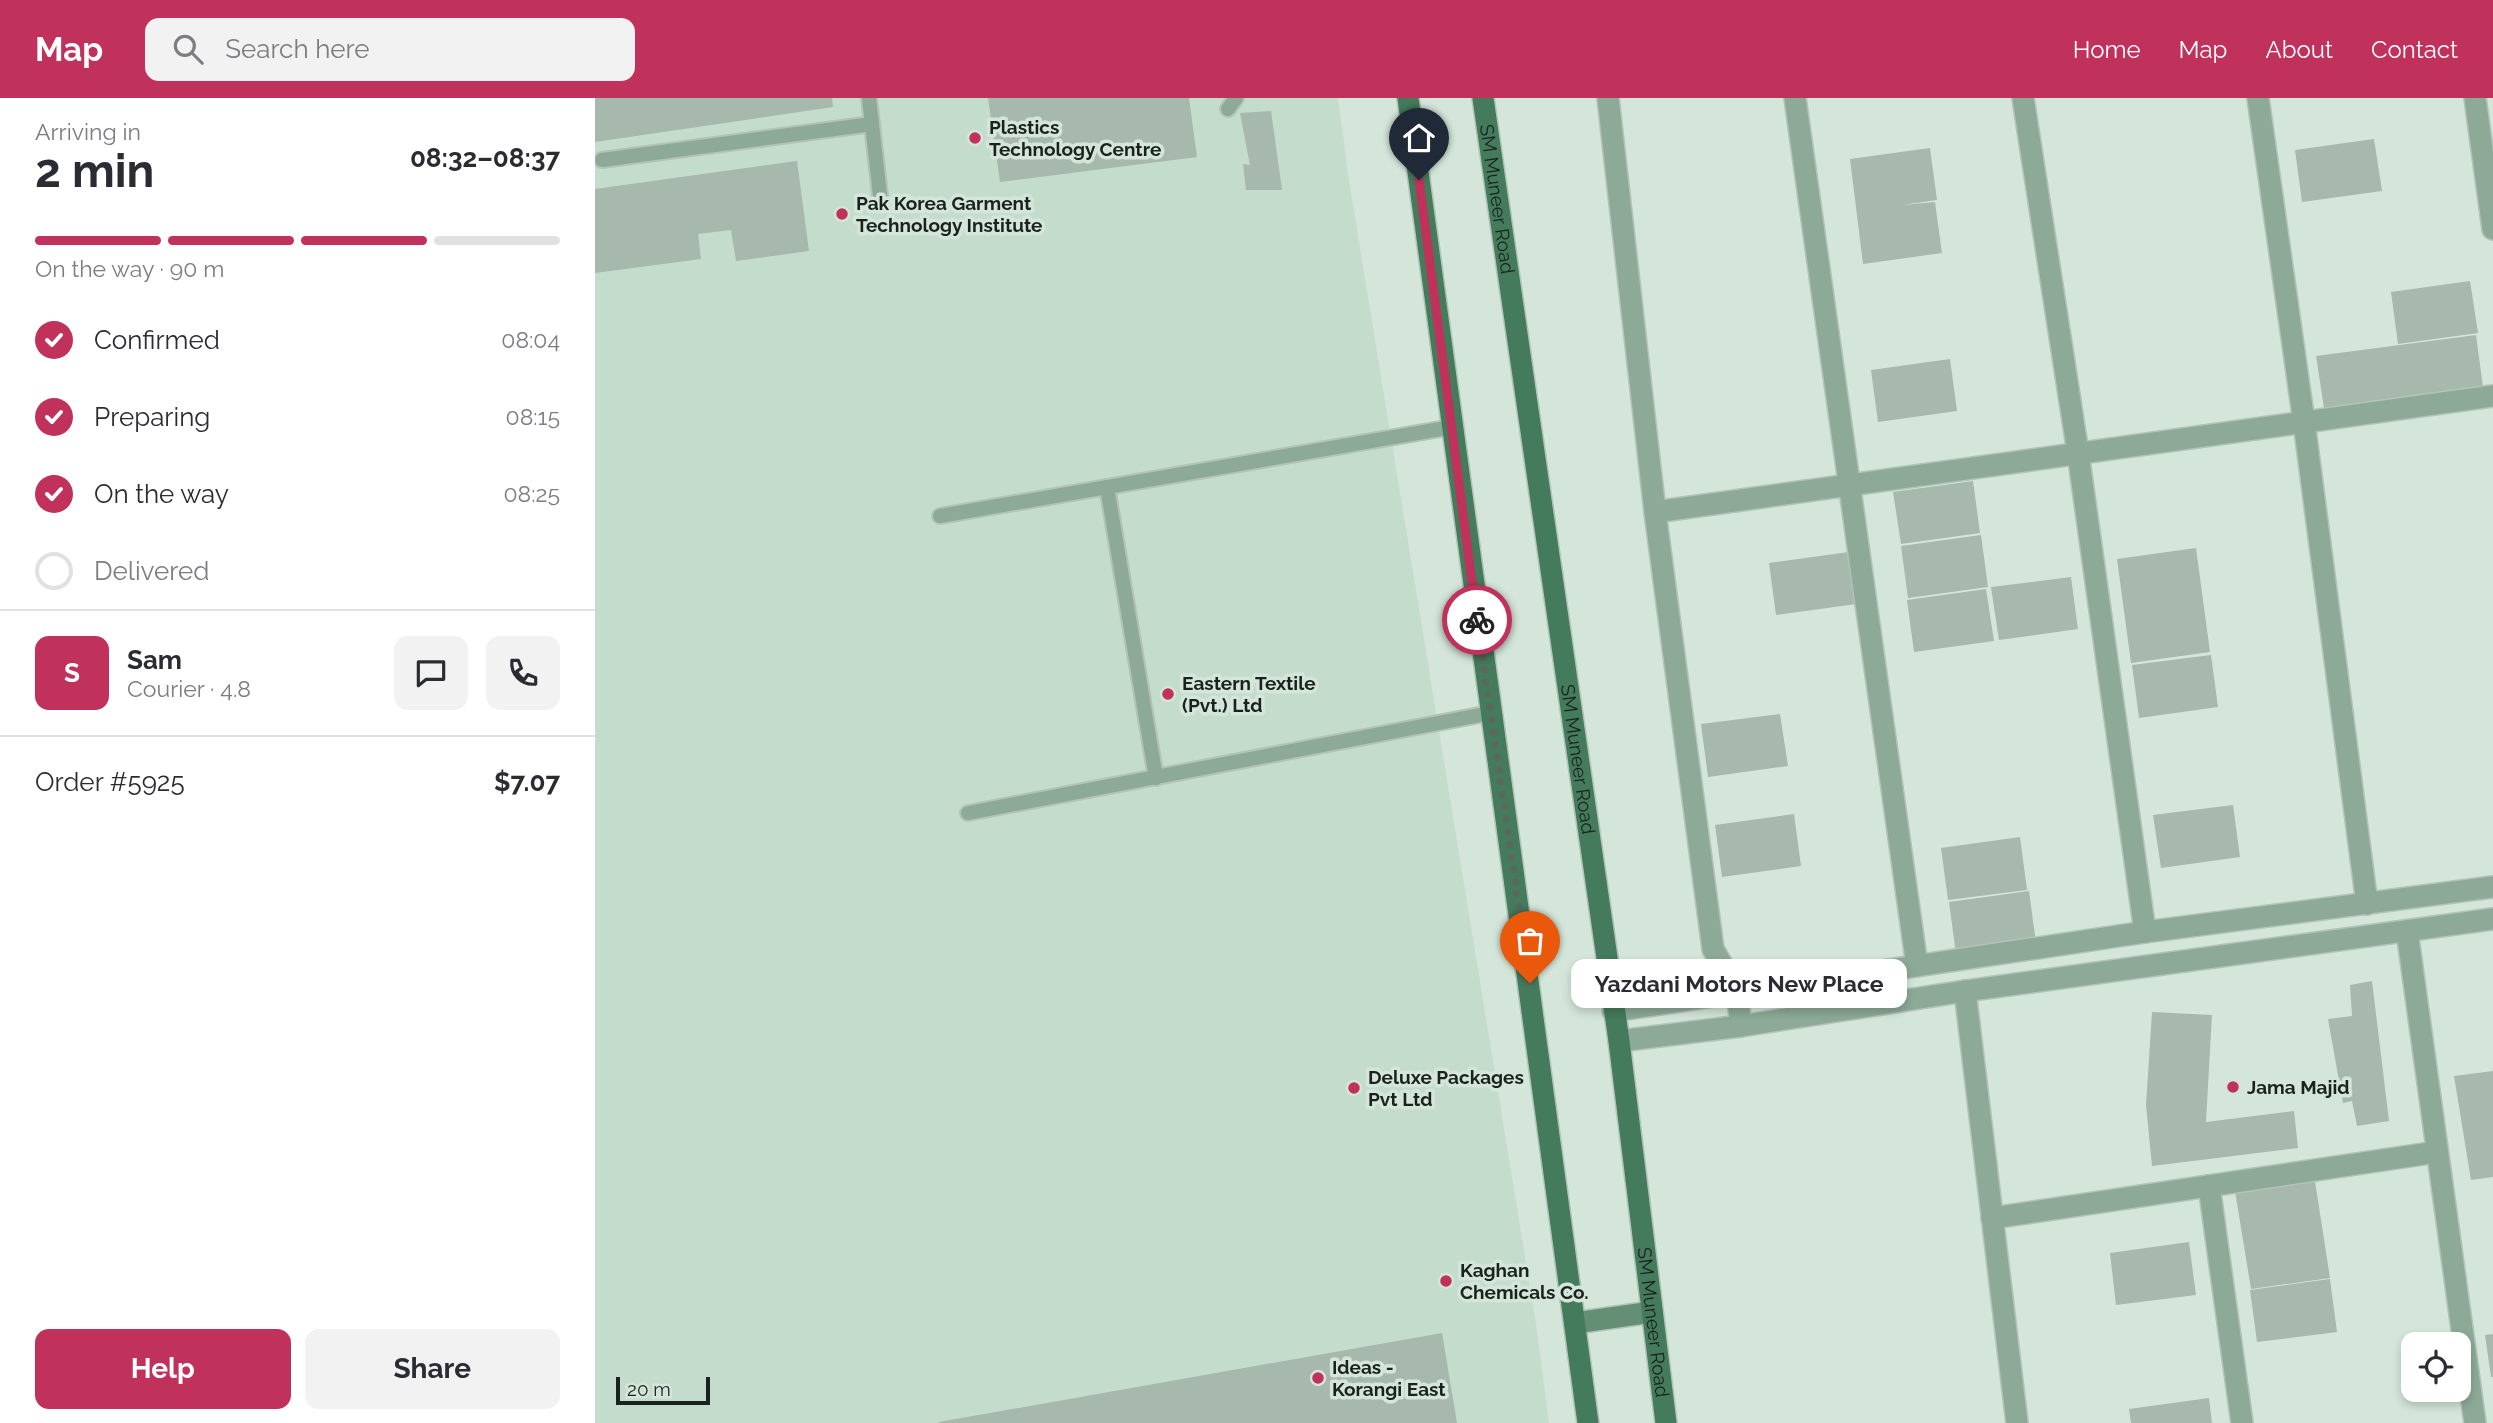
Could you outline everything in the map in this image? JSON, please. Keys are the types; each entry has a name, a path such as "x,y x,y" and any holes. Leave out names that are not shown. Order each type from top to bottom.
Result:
{"main road":[{"path":"1408,98 1588,1423"},
{"name":"SM Muneer Road","path":"1483,98 1619,1041 1666,1423"},
{"path":"1575,1323 1652,1312"}],"street":[{"path":"1608,98 1655,512 1713,949 1737,991 1741,1026"},
{"path":"1794,98 1917,966"},
{"path":"2023,98 2078,453 2145,932"},
{"path":"2258,98 2304,422 2367,905"},
{"path":"2475,98 2493,229"},
{"path":"1655,512 2493,396"},
{"path":"1613,1011 2145,932 2493,887"},
{"path":"1619,1041 2493,919"},
{"path":"2407,931 2475,1423"},
{"path":"1965,991 2017,1423"},
{"path":"1992,1218 2437,1152"},
{"path":"2209,1186 2242,1423"}],"lane":[{"path":"869,98 881,204"},
{"path":"602,160 872,124"},
{"path":"940,516 1452,427"},
{"path":"1107,488 1156,778"},
{"path":"968,813 1490,713"}],"shaded area":[{"path":"595,98 1338,98 1349,181 1536,1324 1549,1423 595,1423"}],"building":[{"path":"595,98 832,98 833,107 595,142"},
{"path":"988,98 1189,98 1197,157 1000,182"},
{"path":"1271,111 1282,190 1246,190 1243,164 1250,165 1240,113"},
{"path":"2374,139 2382,191 2302,202 2295,150"},
{"path":"1930,148 1937,200 1902,205 1935,202 1942,253 1863,264 1850,159"},
{"path":"797,161 809,251 736,261 731,230 698,234 701,259 595,273 595,189"},
{"path":"2470,281 2478,333 2398,344 2391,292"},
{"path":"2476,335 2483,387 2324,408 2316,356"},
{"path":"1950,359 1957,411 1878,422 1871,370"},
{"path":"1973,481 1980,533 1901,544 1893,492"},
{"path":"1981,535 1988,587 1908,598 1901,546"},
{"path":"2196,548 2210,652 2131,663 2117,559"},
{"path":"1849,552 1856,604 1776,615 1769,563"},
{"path":"2071,577 2078,629 1999,640 1991,587"},
{"path":"1986,589 1994,641 1914,652 1907,600"},
{"path":"2211,655 2218,707 2139,718 2132,665"},
{"path":"1780,714 1788,766 1708,777 1701,724"},
{"path":"2233,805 2240,857 2161,868 2153,815"},
{"path":"1794,814 1801,866 1722,877 1715,825"},
{"path":"2020,837 2027,890 1948,900 1941,848"},
{"path":"2029,891 2036,943 1956,954 1949,902"},
{"path":"2372,981 2389,1121 2357,1126 2352,1101 2343,1103 2328,1019 2352,1016 2350,985"},
{"path":"2152,1012 2212,1015 2206,1122 2294,1111 2298,1148 2152,1166 2146,1105"},
{"path":"2493,1071 2493,1177 2471,1180 2454,1076"},
{"path":"2314,1175 2330,1278 2251,1289 2234,1185"},
{"path":"2189,1242 2196,1295 2116,1305 2110,1253"},
{"path":"2330,1279 2337,1332 2257,1342 2250,1290"},
{"name":"Ideas - Korangi East","path":"1442,1333 1457,1423 939,1423 939,1422"},
{"path":"2493,1334 2493,1377 2491,1377 2485,1335"},
{"path":"2209,1398 2212,1423 2131,1423 2129,1409"}],"way so far":[{"path":"1477,620 1530,983"}],"place":[{"name":"Plastics Technology Centre","path":"975,138"},
{"name":"Pak Korea Garment Technology Institute","path":"842,214"},
{"name":"Eastern Textile (Pvt.) Ltd","path":"1168,694"},
{"name":"Yazdani Motors New Place","path":"1530,983"},
{"name":"Jama Majid","path":"2233,1087"},
{"name":"Deluxe Packages Pvt Ltd","path":"1354,1088"},
{"name":"Kaghan Chemicals Co.","path":"1446,1281"},
{"name":"Ideas - Korangi East","path":"1318,1378"}],"route":[{"path":"1419,180 1477,620"}]}
